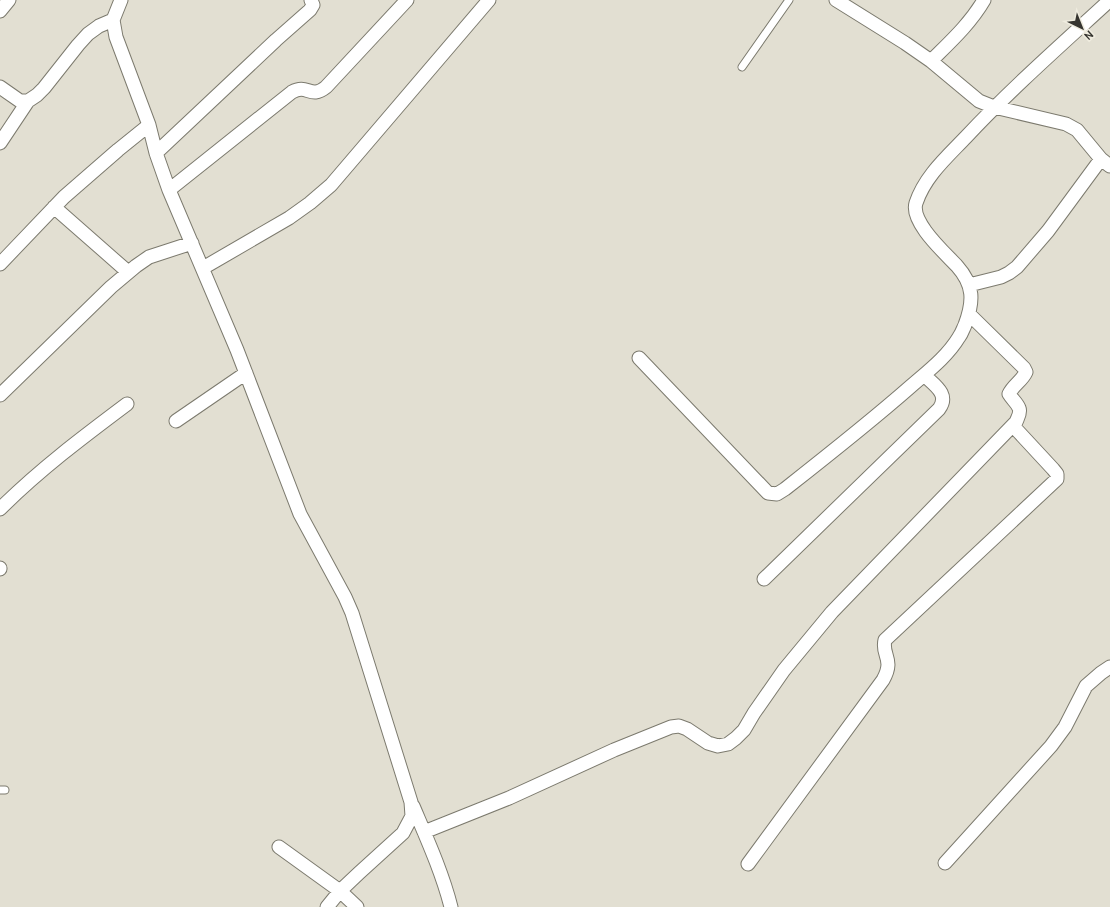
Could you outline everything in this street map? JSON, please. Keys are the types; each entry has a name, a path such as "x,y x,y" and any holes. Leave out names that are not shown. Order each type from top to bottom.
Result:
{"street":[{"path":"0,11 9,0"},
{"path":"121,0 113,20 116,37 149,125 156,153 169,190 203,268 246,374 300,514 345,596 352,613 411,802 446,888 451,907"},
{"path":"156,153 310,10 312,5 311,0"},
{"path":"169,190 292,92 299,89 304,89 314,93 320,92 407,0"},
{"path":"203,268 289,218 331,185 488,0"},
{"path":"836,0 931,61 979,100 994,106 1066,124 1077,130 1105,162 1017,267 1001,277 969,285"},
{"path":"931,61 963,30 984,0"},
{"path":"639,358 768,493 776,494 785,489 883,411 924,375 947,352 960,336 969,314 972,300 969,285 964,274 924,230 917,219 915,206 921,190 931,173 994,106 1110,0"},
{"path":"0,143 28,101 44,88 88,34 99,26 113,20"},
{"path":"0,87 20,101 28,101"},
{"path":"0,264 54,207 118,150 149,125"},
{"path":"54,207 128,272"},
{"path":"0,395 128,272 149,257 192,243"},
{"path":"424,832 509,798 614,750 671,727 680,726 688,729 708,743 718,746 728,744 744,730 784,670 832,612 1014,423 1020,413 1020,409 1009,394 1026,372 1024,368 969,314"},
{"path":"176,421 246,374"},
{"path":"764,579 944,403 944,397 940,391 924,375"},
{"path":"0,509 32,479 78,441 127,404"},
{"path":"748,864 883,680 887,672 888,665 888,659 883,646 884,640 1057,479 1057,474 1015,428 1014,423"},
{"path":"945,863 1051,746 1065,727 1086,686 1110,667"},
{"path":"327,907 340,891 403,833 412,816 411,802"},
{"path":"279,847 340,891 357,907"}],"lane":[{"path":"742,67 789,0"}]}
